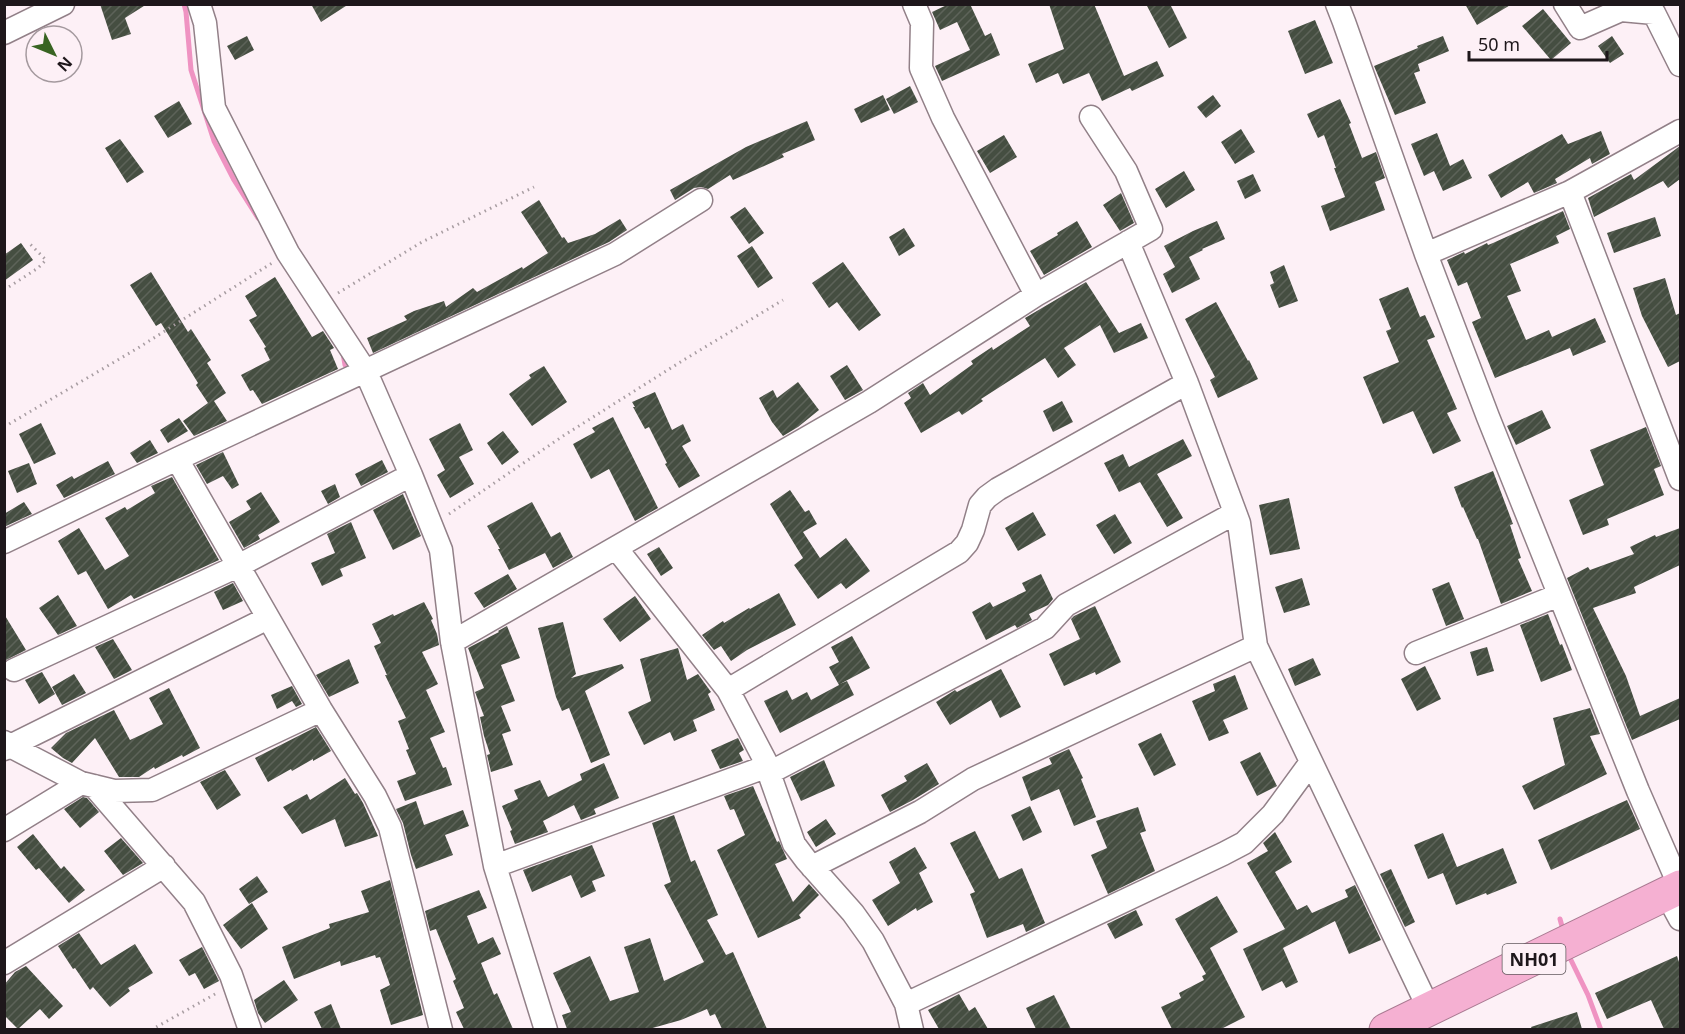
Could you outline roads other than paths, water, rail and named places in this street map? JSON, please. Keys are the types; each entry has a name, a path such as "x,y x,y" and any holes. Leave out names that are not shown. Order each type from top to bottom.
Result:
{"highway":[{"name":"NH01","path":"1386,1029 1677,897"}],"street":[{"path":"4,33 63,4"},
{"path":"199,4 205,23 214,108 288,252 366,372 441,550 452,642 495,866 546,1029"},
{"path":"914,4 921,22 921,68 943,118 1036,295"},
{"path":"1337,4 1426,254 1488,417 1638,791 1677,897"},
{"path":"1565,4 1580,28 1621,10 1654,13 1680,65"},
{"path":"452,642 869,402 1036,295 1151,229 1126,171 1091,117"},
{"path":"1426,254 1570,192 1680,131"},
{"path":"1570,192 1680,479"},
{"path":"4,542 615,255 701,200"},
{"path":"1128,242 1187,383 1239,523 1256,646 1429,1009"},
{"path":"728,690 959,552 967,543 973,530 980,505 998,489 1187,383"},
{"path":"177,459 321,710 375,796 390,827 441,1029"},
{"path":"14,670 238,566 411,475"},
{"path":"495,866 768,770 1045,628 1066,605 1235,513"},
{"path":"616,548 728,690 768,770 794,844 853,913 873,941 906,1004 912,1029"},
{"path":"1416,653 1559,595"},
{"path":"6,746 268,618"},
{"path":"812,867 920,812 973,778 1256,646"},
{"path":"6,746 88,785 114,791 152,790 321,710"},
{"path":"906,1004 1244,843 1273,814 1311,762"},
{"path":"4,830 88,785"},
{"path":"88,785 164,866 194,902 234,984 250,1029"},
{"path":"4,963 164,866"}],"waterway":[{"path":"184,4 191,70 214,141 234,180 258,218"},
{"path":"343,353 345,365"},
{"path":"1560,919 1563,930"},
{"path":"1568,954 1588,995 1601,1030"}]}
